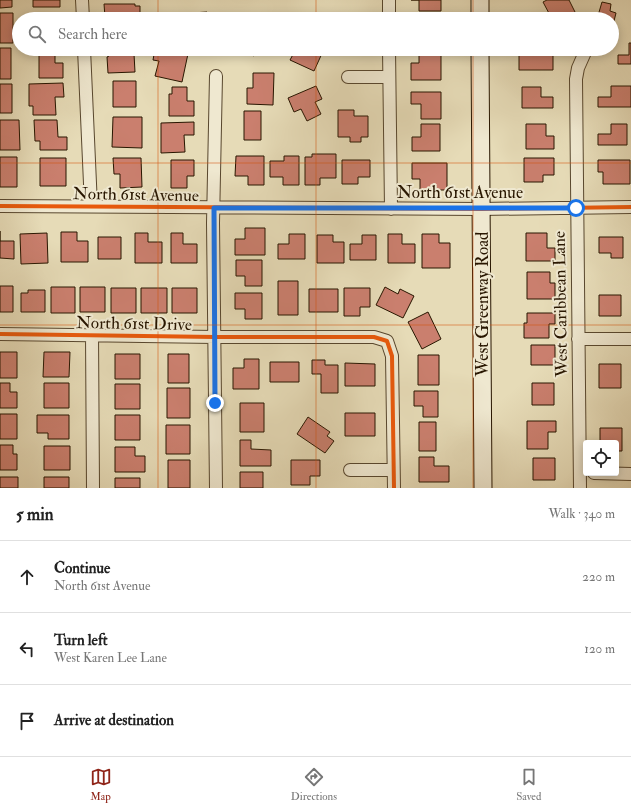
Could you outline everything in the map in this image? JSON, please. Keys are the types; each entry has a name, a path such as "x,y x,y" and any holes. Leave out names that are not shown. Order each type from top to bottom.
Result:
{"main road":[{"path":"480,0 480,12"},
{"name":"West Greenway Road","path":"480,56 483,488"}],"street":[{"path":"82,0 83,12"},
{"path":"389,0 389,12"},
{"path":"84,56 91,206"},
{"path":"389,56 391,209"},
{"name":"West Caribbean Lane","path":"580,488 583,473 578,339 576,79 578,68 583,56"},
{"path":"216,76 214,208 216,488"},
{"path":"348,77 389,77"},
{"name":"North 61st Avenue","path":"0,206 391,209 631,207"},
{"name":"North 61st Drive","path":"0,334 92,334 215,338 374,337 387,341 392,356 393,470"},
{"path":"92,334 93,488"},
{"path":"578,339 631,339"},
{"path":"350,470 393,470 394,488"},
{"path":"619,474 631,474"}],"building":[{"path":"0,0 12,0 12,7 0,8"},
{"path":"33,0 60,0 60,7 33,7"},
{"path":"419,0 441,0 441,11 419,11"},
{"path":"547,0 569,0 575,12 548,12 543,2"},
{"path":"602,2 611,4 610,11 613,12 599,12"},
{"path":"104,4 135,4 135,6 140,6 140,12 105,12"},
{"path":"0,13 12,13 12,43 0,43"},
{"path":"629,43 631,43 631,64 618,64 619,55 629,55"},
{"path":"0,48 11,48 11,79 0,79"},
{"path":"39,56 55,56 55,63 63,63 63,78 39,78"},
{"path":"134,56 135,72 108,73 107,57"},
{"path":"154,56 188,56 182,82 155,76 159,61 153,60"},
{"path":"292,56 321,56 314,71 290,60"},
{"path":"419,56 441,56 441,80 411,80 411,63 419,63"},
{"path":"519,56 553,56 553,70 519,70"},
{"path":"253,73 274,73 273,105 247,104 247,88 253,88"},
{"path":"113,81 136,81 136,107 113,107"},
{"path":"63,83 64,97 55,97 56,115 33,115 33,106 29,106 29,84"},
{"path":"0,84 12,84 12,113 0,113"},
{"path":"316,86 322,99 315,102 321,114 307,121 301,109 294,112 288,98"},
{"path":"611,86 631,86 631,107 598,107 598,97 611,97"},
{"path":"172,87 187,87 187,101 194,101 194,116 169,116 169,94 172,94"},
{"path":"522,87 541,87 541,97 553,97 553,108 522,108"},
{"path":"411,92 441,92 441,119 421,119 421,104 411,104"},
{"path":"338,110 354,110 354,116 368,116 368,137 361,137 361,142 350,142 350,137 338,137"},
{"path":"244,111 261,111 261,140 244,140"},
{"path":"113,117 142,117 142,148 112,147"},
{"path":"0,120 19,120 20,150 0,150"},
{"path":"34,120 57,120 58,137 67,137 67,150 40,150 40,141 35,141"},
{"path":"194,122 194,135 184,135 185,152 161,153 161,123"},
{"path":"421,124 440,124 440,151 412,151 412,137 421,137"},
{"path":"526,124 546,124 546,136 554,136 554,149 526,149"},
{"path":"611,124 627,124 627,145 598,145 598,134 611,134"},
{"path":"312,154 336,154 336,178 320,178 320,185 305,185 305,157 312,157"},
{"path":"236,156 264,156 264,185 248,185 248,176 235,176"},
{"path":"284,156 299,156 299,185 283,185 283,177 270,177 270,161 284,161"},
{"path":"0,157 17,157 17,187 0,187"},
{"path":"40,158 66,158 66,186 40,186"},
{"path":"113,158 141,158 142,187 120,188 120,174 114,174"},
{"path":"524,158 554,158 554,175 543,175 543,182 524,182"},
{"path":"171,160 194,160 194,176 187,176 187,188 171,188"},
{"path":"342,160 370,160 370,177 358,177 358,184 342,184"},
{"path":"598,160 630,160 630,184 603,184 603,172 598,172"},
{"path":"412,163 447,163 447,190 420,190 420,179 412,179"},
{"path":"245,228 265,228 265,255 235,255 235,239 245,239"},
{"path":"61,232 77,232 77,241 88,241 88,262 61,262"},
{"path":"47,233 48,263 21,264 20,234"},
{"path":"135,233 148,233 148,242 162,242 162,263 135,263"},
{"path":"171,233 183,233 183,244 197,244 197,263 171,263"},
{"path":"526,233 547,233 547,248 555,248 555,261 526,261"},
{"path":"289,234 305,234 305,259 278,259 278,244 289,244"},
{"path":"388,234 402,234 402,244 415,244 415,263 388,263"},
{"path":"422,234 439,234 439,243 450,243 450,268 422,268"},
{"path":"317,235 333,235 333,242 344,242 344,263 317,263"},
{"path":"362,235 376,235 376,260 350,260 350,244 362,244"},
{"path":"98,237 121,237 121,259 98,259"},
{"path":"599,237 623,237 623,258 611,258 611,253 599,253"},
{"path":"0,241 14,241 14,259 0,258"},
{"path":"236,260 262,260 262,286 245,286 245,276 236,276"},
{"path":"527,272 550,272 550,283 555,283 555,299 527,299"},
{"path":"278,281 298,281 298,315 278,315"},
{"path":"0,286 13,286 13,312 0,312"},
{"path":"51,287 75,287 75,313 51,313"},
{"path":"80,287 105,287 105,312 80,312"},
{"path":"385,287 398,294 400,289 414,296 403,318 376,305"},
{"path":"111,288 136,288 136,313 111,313"},
{"path":"141,288 167,288 167,313 141,313"},
{"path":"172,288 197,288 197,313 172,313"},
{"path":"344,288 370,288 370,307 360,307 360,316 344,316"},
{"path":"309,289 338,289 338,312 309,312"},
{"path":"28,290 45,290 45,312 21,312 21,293 28,293"},
{"path":"235,293 262,293 262,319 245,319 245,309 235,309"},
{"path":"599,295 621,295 621,316 599,316"},
{"path":"428,312 441,339 422,349 408,322"},
{"path":"527,313 555,313 555,324 549,324 549,338 524,338 524,323 527,323"},
{"path":"531,345 555,345 555,365 531,365"},
{"path":"0,352 17,352 17,378 0,378"},
{"path":"44,352 70,352 69,377 43,377"},
{"path":"115,354 140,354 140,379 115,379"},
{"path":"168,354 189,354 189,383 168,383"},
{"path":"418,355 439,355 439,385 418,385"},
{"path":"244,359 259,359 259,389 233,389 233,368 244,368"},
{"path":"312,360 325,360 325,365 338,365 338,393 321,393 321,374 312,374"},
{"path":"270,362 299,362 299,382 270,382"},
{"path":"345,363 375,364 375,386 345,386"},
{"path":"599,364 621,364 621,388 599,388"},
{"path":"0,383 10,383 10,392 17,392 17,408 0,408"},
{"path":"44,383 69,383 69,408 44,408"},
{"path":"532,383 554,383 554,405 532,405"},
{"path":"115,384 140,384 140,409 115,409"},
{"path":"167,388 190,388 190,418 167,418"},
{"path":"414,391 438,391 438,417 423,417 423,406 414,406"},
{"path":"240,403 264,403 264,432 240,432"},
{"path":"345,413 375,413 375,436 345,436"},
{"path":"0,414 17,414 17,439 0,439"},
{"path":"37,415 69,415 69,439 48,439 48,433 37,433"},
{"path":"115,415 140,415 140,440 115,440"},
{"path":"308,417 330,432 327,436 334,441 325,453 297,434"},
{"path":"527,421 556,421 556,432 548,432 548,449 527,449"},
{"path":"419,422 436,422 436,451 419,451"},
{"path":"166,425 190,425 190,454 166,454"},
{"path":"600,428 622,428 622,451 619,451 619,440 600,440"},
{"path":"240,440 251,440 251,449 271,450 271,466 240,466"},
{"path":"0,445 13,445 13,454 17,454 17,470 0,470"},
{"path":"44,446 70,446 70,470 44,470"},
{"path":"115,447 135,447 135,456 145,456 145,472 115,472"},
{"path":"419,457 434,457 434,466 449,466 449,482 419,482"},
{"path":"533,458 555,458 555,480 533,480"},
{"path":"168,460 190,460 190,488 168,488"},
{"path":"291,460 320,460 320,476 310,476 310,485 291,485"},
{"path":"240,472 263,472 263,488 240,488"},
{"path":"0,477 18,477 18,488 0,488"},
{"path":"44,477 69,477 69,488 44,488"},
{"path":"115,478 140,478 140,488 115,488"}],"cycle path":[{"path":"0,206 481,209 631,207"},
{"path":"0,334 215,337 374,337 387,341 392,356 394,488"}],"route":[{"path":"215,403 214,208 576,208"}]}
